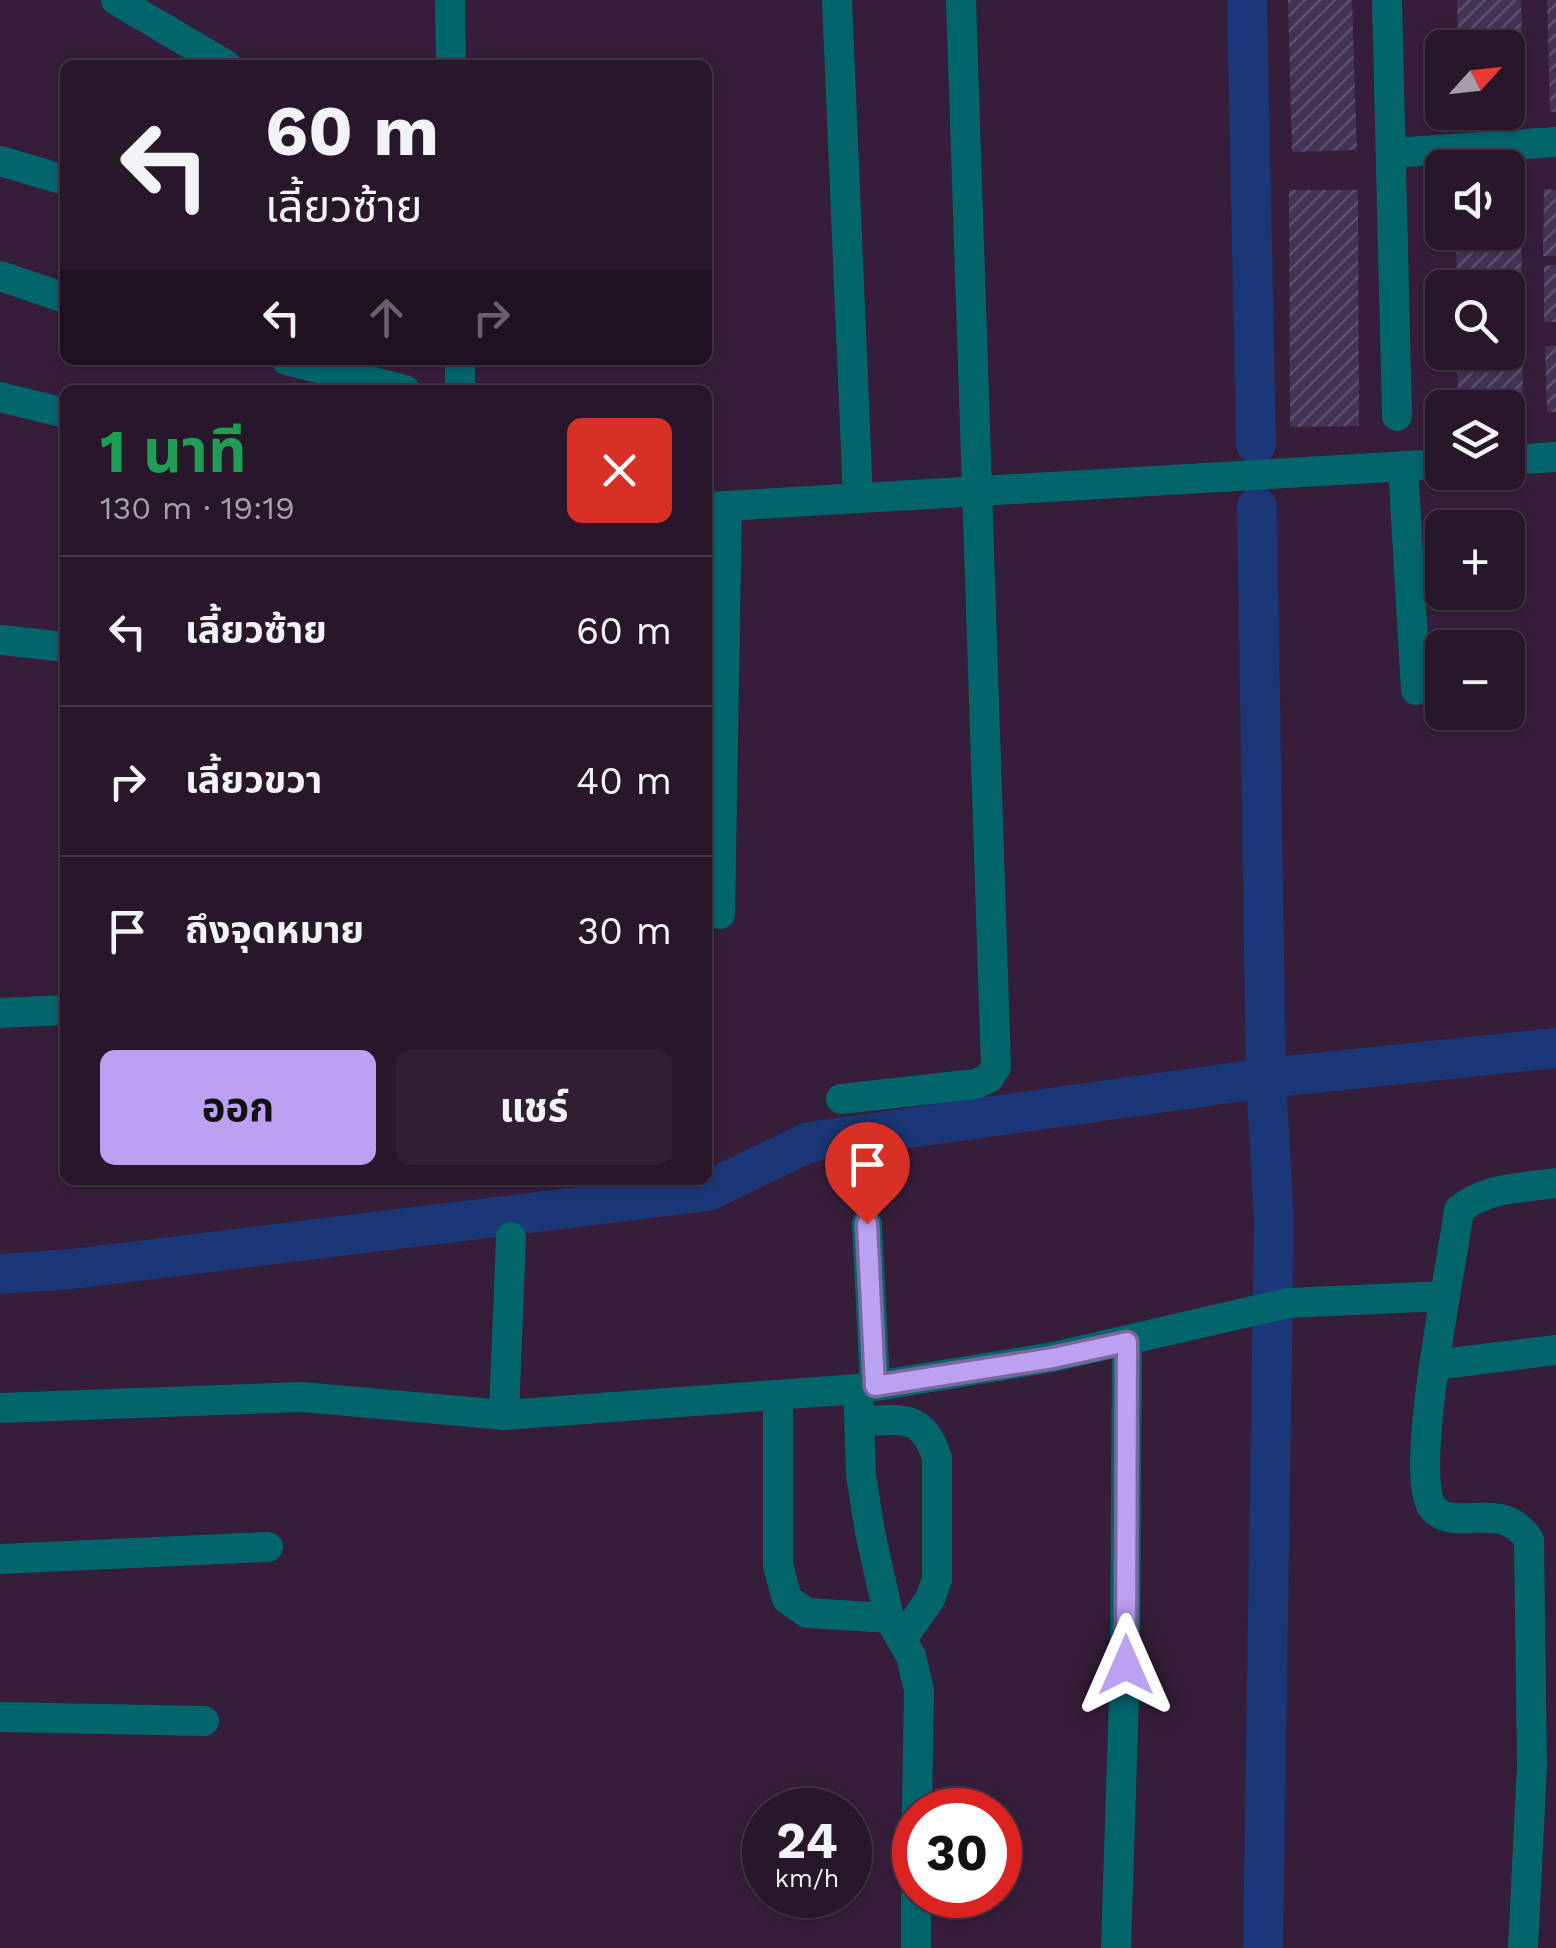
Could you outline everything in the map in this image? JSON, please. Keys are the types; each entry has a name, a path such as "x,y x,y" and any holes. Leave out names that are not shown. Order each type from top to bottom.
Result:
{"street":[{"path":"116,0 218,60"},
{"path":"450,0 451,60"},
{"path":"837,0 858,498"},
{"path":"841,1098 976,1084 988,1078 996,1067 960,0"},
{"path":"1387,0 1397,416"},
{"path":"1391,152 1556,142"},
{"path":"0,161 60,179"},
{"path":"0,276 60,296"},
{"path":"306,365 385,385"},
{"path":"0,397 60,412"},
{"path":"1525,459 1556,458"},
{"path":"720,914 717,506 1425,465"},
{"path":"1402,466 1416,690"},
{"path":"0,640 60,646"},
{"path":"0,1012 60,1010"},
{"path":"1523,1948 1532,1766 1529,1540 1522,1528 1510,1520 1442,1516 1432,1507 1427,1494 1426,1452 1434,1365 1459,1210 1488,1192 1556,1184"},
{"path":"867,1224 861,1475 895,1629 911,1656 918,1690 917,1788"},
{"path":"504,1415 512,1237"},
{"path":"0,1408 302,1397 504,1415 778,1395 866,1388 1053,1358 1288,1303 1445,1296"},
{"path":"1116,1948 1126,1665 1127,1342"},
{"path":"1434,1365 1556,1350"},
{"path":"778,1395 778,1565 787,1598 807,1613 895,1629"},
{"path":"860,1422 908,1420 921,1427 937,1458 937,1578 930,1599 895,1629"},
{"path":"0,1559 268,1547"},
{"path":"0,1717 204,1721"},
{"path":"916,1918 916,1948"}],"building":[{"path":"1288,0 1352,0 1357,150 1292,152"},
{"path":"1457,0 1521,0 1522,30 1458,30"},
{"path":"1547,0 1556,0 1556,112 1550,112"},
{"path":"1544,189 1556,190 1556,256 1543,256"},
{"path":"1289,190 1358,190 1359,426 1290,427"},
{"path":"1456,250 1522,250 1522,270 1457,270"},
{"path":"1556,265 1556,322 1544,322 1544,266"},
{"path":"1545,346 1556,346 1556,412 1547,412"},
{"path":"1457,370 1523,370 1523,390 1458,390"}],"waterway":[{"path":"1247,0 1256,444"},
{"path":"1257,507 1266,1078 1274,1220 1263,1948"},
{"path":"0,1274 72,1269 708,1191 809,1142 1266,1078 1556,1048"}],"route":[{"path":"867,1224 875,1386 1053,1358 1127,1342 1126,1665"}]}
